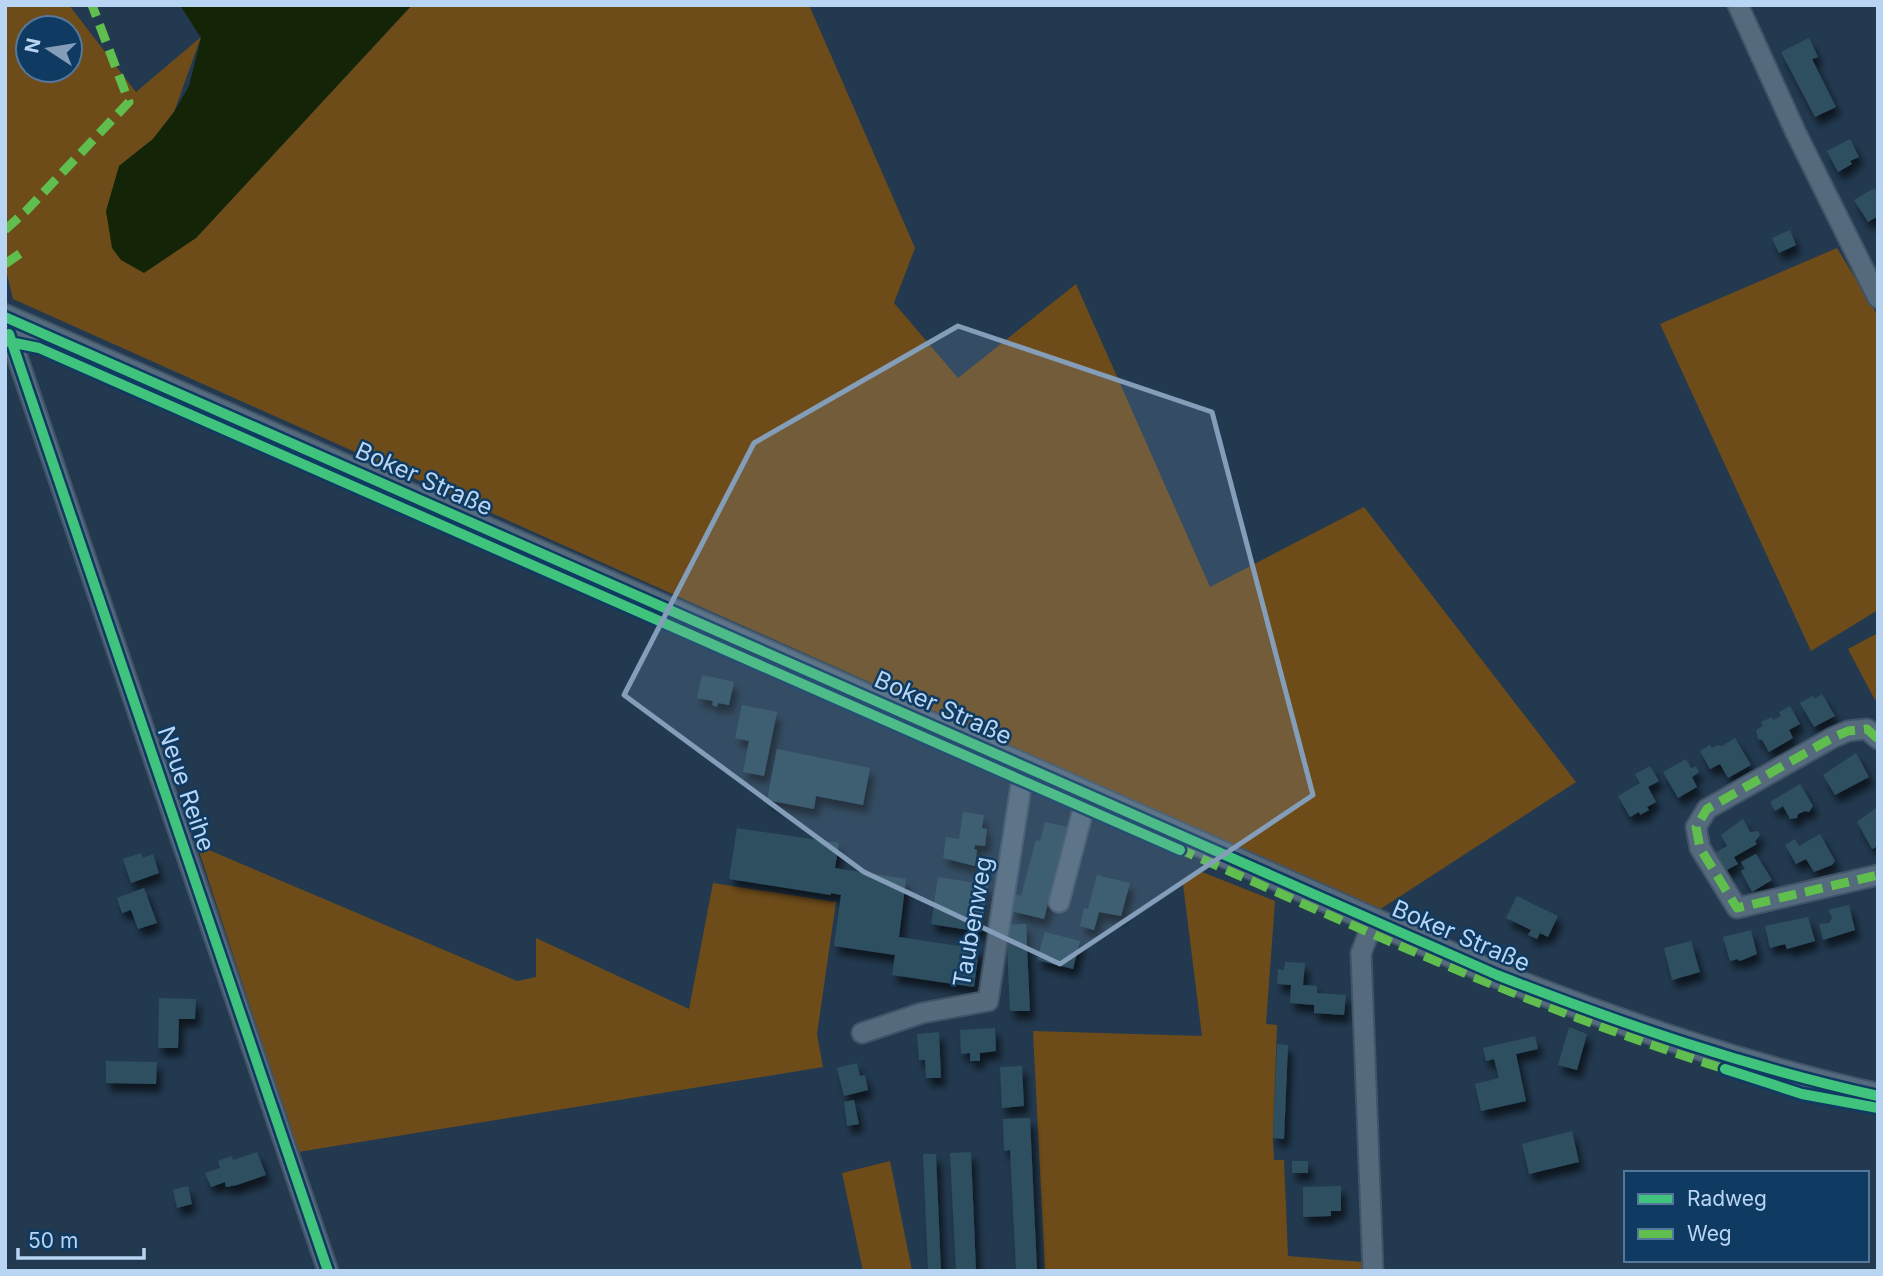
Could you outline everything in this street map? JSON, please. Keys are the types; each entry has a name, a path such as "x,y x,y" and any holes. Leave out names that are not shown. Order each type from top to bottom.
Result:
{"main road":[{"name":"Boker Straße","path":"5,319 1497,975 1615,1021 1751,1065 1878,1096"}],"street":[{"path":"1738,5 1796,133 1878,298"},
{"name":"Neue Reihe","path":"5,319 328,1271"},
{"path":"1878,739 1867,729 1848,731 1832,738 1707,809 1696,827 1700,848 1737,908 1878,875"},
{"name":"Taubenweg","path":"862,1033 922,1013 988,1001 1024,766"},
{"path":"1059,902 1087,795"},
{"name":"Boker Straße","path":"1373,922 1361,953 1373,1271"}],"highlighted area":[{"path":"958,326 1212,412 1313,795 1060,964 864,872 624,695 754,443"}],"shaded area":[{"path":"5,5 69,5 76,14 14,14 14,84 84,84 84,24 136,92 201,37 174,112 153,139 119,166 196,238 412,5 809,5 915,248 894,303 958,378 1076,284 1210,587 1364,507 1576,782 1379,910 13,299 5,266"},
{"path":"180,5 412,5 196,238 144,273 121,260 112,248 106,211 119,166 153,139 174,112 189,86 201,38"},
{"path":"1837,248 1878,316 1878,610 1811,651 1660,324"},
{"path":"1878,633 1878,699 1875,700 1848,649"},
{"path":"197,845 517,981 536,977 536,938 689,1009 713,883 836,902 817,1034 823,1067 298,1152"},
{"path":"1202,872 1275,901 1266,1024 1277,1025 1274,1160 1284,1160 1288,1256 1363,1262 1364,1271 1045,1271 1033,1031 1202,1036 1183,884"},
{"path":"890,1161 912,1271 863,1271 842,1173"}],"building":[{"path":"1809,38 1818,57 1812,59 1836,107 1815,117 1781,52"},
{"path":"1850,139 1859,157 1838,172 1827,151"},
{"path":"1874,188 1878,194 1878,216 1868,222 1854,200"},
{"path":"1790,230 1796,245 1779,253 1772,238"},
{"path":"702,675 734,682 729,705 718,703 717,707 712,705 713,701 697,698"},
{"path":"1822,694 1835,716 1814,727 1800,703"},
{"path":"742,705 777,712 764,776 743,772 749,741 735,738"},
{"path":"1790,706 1800,724 1789,730 1793,738 1769,752 1762,740 1758,739 1756,730 1763,726 1761,722 1781,716 1779,712"},
{"path":"1735,738 1751,765 1728,778 1720,764 1710,769 1700,751 1710,745 1712,748 1722,746"},
{"path":"777,749 870,768 863,805 816,796 814,809 767,800"},
{"path":"1856,753 1869,777 1835,795 1823,775"},
{"path":"1686,759 1691,768 1696,766 1699,772 1692,777 1697,787 1678,798 1663,772"},
{"path":"1650,766 1659,781 1648,787 1656,802 1647,807 1649,810 1630,817 1618,796 1640,783 1635,774"},
{"path":"1800,784 1813,806 1809,812 1805,811 1798,814 1797,818 1790,819 1783,806 1775,811 1770,802"},
{"path":"1876,808 1878,846 1872,849 1857,822"},
{"path":"963,812 984,815 982,828 987,829 985,846 975,845 975,866 943,858 946,837 959,839"},
{"path":"1743,819 1750,832 1758,831 1760,835 1755,841 1757,844 1734,857 1738,864 1723,872 1713,854 1727,846 1721,835"},
{"path":"1045,822 1067,827 1044,919 1011,911 1016,894 1021,896 1036,840 1040,841"},
{"path":"737,828 839,843 835,868 906,879 899,937 979,949 974,987 892,975 895,955 834,946 841,895 729,879"},
{"path":"1820,834 1835,861 1832,865 1814,872 1806,859 1796,864 1785,845 1795,839 1799,846"},
{"path":"141,853 143,858 153,854 159,873 131,883 123,859"},
{"path":"1756,854 1772,880 1752,892 1741,871 1745,869 1741,862"},
{"path":"1097,875 1130,883 1121,916 1099,912 1094,930 1080,926 1084,908 1088,909"},
{"path":"938,877 988,885 981,932 931,924"},
{"path":"144,888 157,923 138,929 131,910 122,913 117,898"},
{"path":"1517,896 1558,916 1548,937 1540,933 1537,939 1528,935 1531,930 1506,918"},
{"path":"1849,905 1855,930 1823,940 1819,924 1829,923 1832,918 1828,910"},
{"path":"1808,917 1815,941 1787,949 1785,944 1770,948 1765,926"},
{"path":"1026,924 1030,1011 1010,1011 1006,925"},
{"path":"1751,930 1757,954 1740,961 1730,961 1723,937"},
{"path":"1045,932 1080,941 1073,969 1037,960"},
{"path":"1691,941 1700,972 1672,980 1664,948"},
{"path":"1285,962 1305,963 1303,985 1317,986 1317,993 1346,995 1344,1015 1314,1013 1314,1005 1290,1003 1291,985 1277,984 1278,969 1284,970"},
{"path":"159,998 196,999 195,1019 179,1019 178,1048 158,1048"},
{"path":"1569,1027 1587,1034 1577,1070 1558,1065"},
{"path":"995,1028 996,1051 980,1053 980,1061 970,1061 970,1053 961,1054 960,1030"},
{"path":"939,1032 941,1078 926,1078 925,1060 919,1060 917,1034"},
{"path":"1535,1036 1538,1049 1516,1054 1526,1101 1481,1111 1475,1084 1499,1078 1494,1059 1486,1061 1483,1048"},
{"path":"1277,1044 1288,1045 1284,1139 1273,1138"},
{"path":"106,1061 157,1062 156,1084 106,1083"},
{"path":"857,1063 860,1076 865,1075 868,1090 844,1096 837,1068"},
{"path":"1022,1066 1024,1106 1002,1108 1000,1067"},
{"path":"854,1100 859,1124 847,1126 844,1102"},
{"path":"1030,1118 1037,1271 1016,1271 1010,1150 1004,1151 1003,1119"},
{"path":"1572,1131 1579,1162 1529,1174 1522,1144"},
{"path":"257,1152 266,1175 237,1185 226,1187 225,1182 211,1187 205,1173 220,1168 218,1161 232,1156 233,1160"},
{"path":"971,1152 976,1271 956,1271 950,1153"},
{"path":"923,1154 936,1154 941,1271 928,1271"},
{"path":"1292,1161 1308,1161 1308,1173 1292,1173"},
{"path":"188,1186 192,1204 177,1208 173,1190"},
{"path":"1341,1186 1341,1211 1331,1211 1331,1216 1303,1217 1303,1187"}],"marked path":[{"path":"5,230 129,102 92,5"},
{"path":"5,264 24,251"},
{"path":"1878,739 1867,729 1848,731 1832,738 1707,809 1696,827 1700,848 1737,908 1878,875"},
{"path":"1177,848 1381,938 1519,995 1588,1022 1728,1070"}],"cycle path":[{"path":"5,317 1497,975 1685,1043 1781,1072 1878,1096"},
{"path":"9,334 328,1271"},
{"path":"5,341 39,348 1180,850"},
{"path":"1725,1069 1802,1094 1878,1108"}]}
